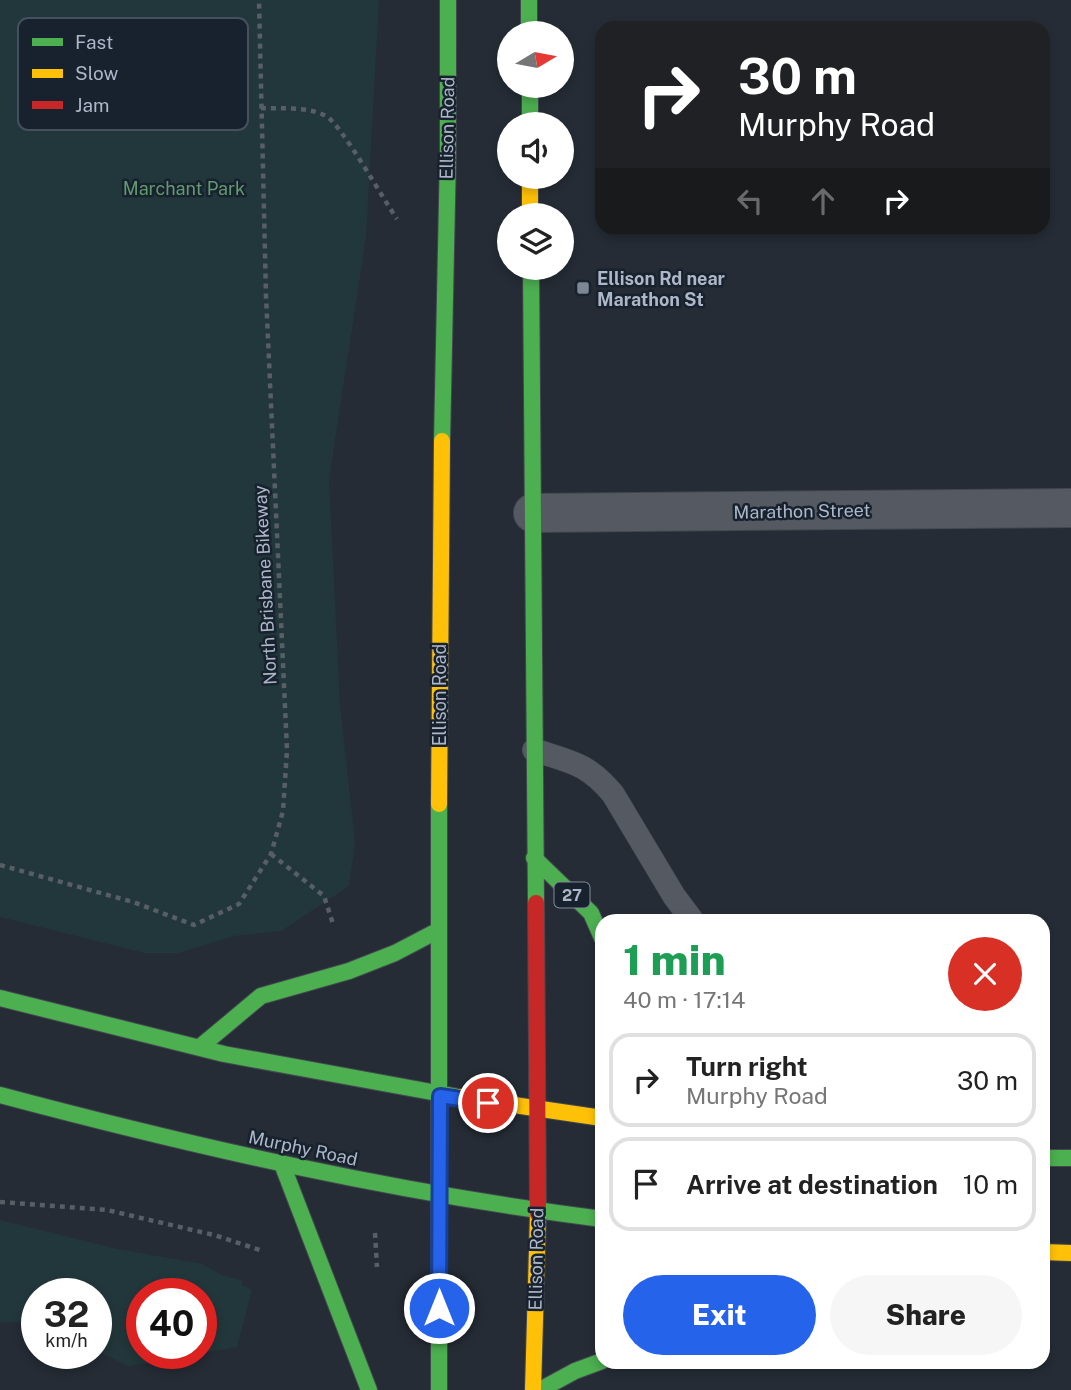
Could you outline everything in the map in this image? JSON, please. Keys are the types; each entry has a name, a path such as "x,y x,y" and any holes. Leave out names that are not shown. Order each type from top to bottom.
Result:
{"main road":[{"name":"Ellison Road","path":"439,1390 440,575 449,97 447,0"},
{"path":"529,0 529,21"},
{"name":"Ellison Road","path":"531,280 538,1212 533,1390"},
{"name":"27","path":"534,858 591,913 595,922"},
{"path":"200,1047 261,996 349,971 395,953 439,930"},
{"path":"0,998 54,1013 337,1077 440,1096 595,1117"},
{"name":"Murphy Road","path":"0,1095 100,1122 282,1164 439,1196 595,1218"},
{"path":"1050,1158 1071,1158"},
{"path":"282,1164 369,1390"},
{"path":"1050,1252 1071,1253"},
{"path":"540,1390 595,1364"}],"street":[{"name":"Marathon Street","path":"533,513 1071,508"}],"lane":[{"path":"534,750 580,764 601,780 613,794 653,863 688,914"}],"path":[{"name":"North Brisbane Bikeway","path":"0,865 133,902 194,925 239,904 271,854 283,811 288,750 267,309 258,0"},
{"path":"261,108 305,109 327,116 401,225"},
{"path":"271,854 324,896 349,971"},
{"path":"0,1202 107,1210 214,1235 264,1252"}],"green space":[{"name":"Marchant Park","path":"0,0 379,0 366,237 329,479 340,705 355,842 349,886 281,931 234,936 178,953 144,953 0,917"},
{"path":"0,1220 113,1248 202,1264 224,1276 242,1280 242,1285 252,1290 237,1347 217,1351 217,1278 126,1278 126,1365 112,1358 112,1278 21,1278 21,1322 0,1322"}],"traffic: fast":[{"path":"442,441 448,0"},
{"path":"529,0 529,21"},
{"path":"530,98 530,112"},
{"path":"531,280 536,903"},
{"path":"439,804 439,1390"},
{"path":"534,858 591,913 595,922"},
{"path":"200,1047 261,996 349,971 395,953 439,930"},
{"path":"0,998 224,1054 459,1097"},
{"path":"0,1095 299,1167 450,1196 595,1218"},
{"path":"1050,1158 1071,1158"},
{"path":"282,1164 369,1390"},
{"path":"540,1390 595,1364"}],"traffic: slow":[{"path":"530,189 530,203"},
{"path":"439,804 442,441"},
{"path":"459,1097 595,1117"},
{"path":"533,1390 538,1214"},
{"path":"1050,1252 1071,1253"}],"traffic: jam":[{"path":"536,903 538,1214"}],"place":[{"name":"Ellison Rd near Marathon St","path":"583,288"}],"route":[{"path":"439,1308 440,1096 488,1103"}]}
